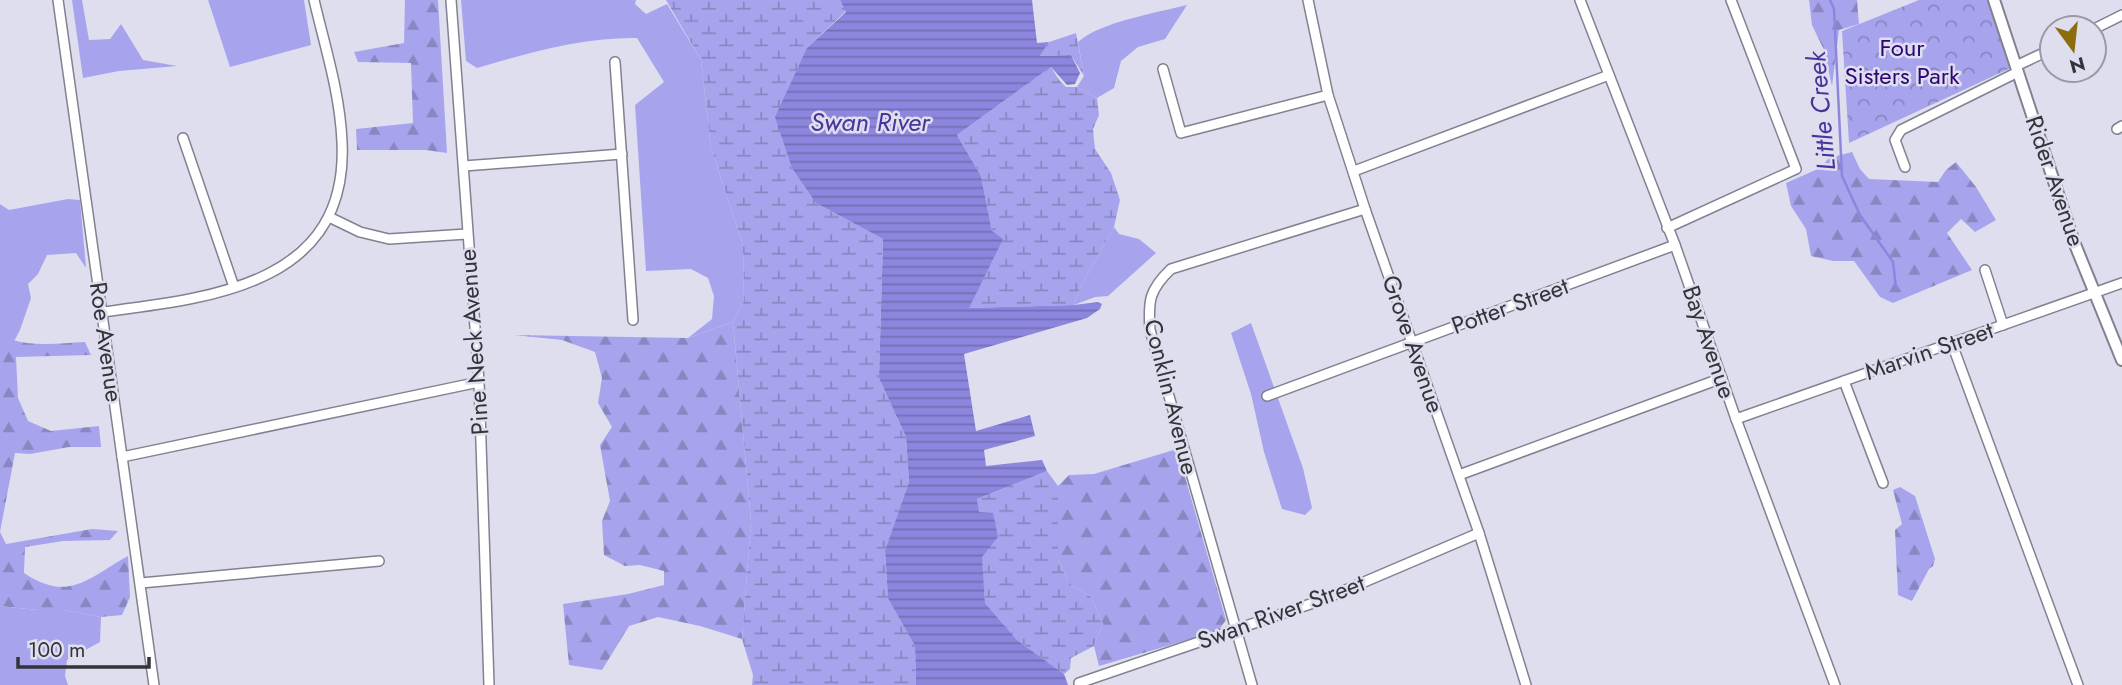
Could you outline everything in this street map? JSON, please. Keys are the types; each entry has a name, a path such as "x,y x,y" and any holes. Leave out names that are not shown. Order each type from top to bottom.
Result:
{"street":[{"name":"Roe Avenue","path":"58,0 154,685"},
{"path":"103,312 190,300 265,276 286,265 305,249 329,217 339,183 342,141 334,80 314,0"},
{"name":"Pine Neck Avenue","path":"451,0 479,382 489,685"},
{"name":"Grove Avenue","path":"1308,0 1328,95 1365,209 1479,533 1526,685"},
{"name":"Bay Avenue","path":"1580,0 1675,245 1736,419 1835,685"},
{"path":"1667,228 1796,169 1731,0"},
{"name":"Rider Avenue","path":"1994,0 2074,242 2122,360"},
{"path":"1905,167 1895,140 1901,130 2038,57"},
{"path":"615,62 633,320"},
{"path":"1163,69 1181,133 1328,95"},
{"path":"1354,171 1609,75"},
{"path":"183,138 234,287"},
{"path":"464,166 622,154"},
{"name":"Conklin Avenue","path":"1252,685 1150,330 1149,305 1153,289 1171,269 1365,209"},
{"path":"329,217 360,232 390,239 467,234"},
{"name":"Potter Street","path":"1267,396 1675,245"},
{"path":"1984,270 2003,325"},
{"name":"Marvin Street","path":"1736,419 2122,283"},
{"path":"1952,344 2078,685"},
{"path":"1459,475 1722,378"},
{"path":"1844,381 1882,483"},
{"path":"122,457 479,382"},
{"name":"Swan River Street","path":"1079,683 1322,600 1479,533"},
{"path":"141,583 379,561"}],"green space":[{"path":"72,0 82,0 89,40 110,39 121,24 143,60 177,66 119,71 83,78"},
{"path":"208,0 304,0 311,45 230,67"},
{"path":"405,0 438,0 447,153 426,150 357,150 356,129 413,123 411,63 358,62 354,52 404,43"},
{"path":"461,0 636,0 635,4 646,14 667,4 701,60 711,148 743,246 744,301 733,322 688,338 712,319 714,296 708,278 691,269 646,271 635,105 664,82 637,38 576,43 477,68 466,61"},
{"path":"666,0 840,0 846,11 807,48 816,203 883,239 879,378 906,437 909,482 885,550 888,597 915,646 916,685 752,685 753,675 742,639 751,521 733,322 744,301 743,246 711,148 701,60"},
{"path":"1809,0 1857,0 1859,24 1839,30 1832,86 1824,50 1812,25"},
{"name":"Four Sisters Park","path":"1919,0 1991,0 2013,67 1849,143 1842,31"},
{"path":"1187,5 1165,39 1138,47 1121,61 1114,88 1097,98 1077,87 1084,76 1078,42 1114,24"},
{"path":"1076,33 1084,76 1071,55 1040,56 1049,42"},
{"path":"1051,67 1066,87 1077,87 1097,98 1099,115 1093,129 1095,149 1111,173 1120,200 1114,227 1081,286 1074,305 968,308 992,231 981,176 957,135"},
{"path":"1852,152 1860,169 1869,179 1938,182 1956,162 1976,187 1996,220 1975,232 1961,219 1947,233 1972,270 1893,303 1880,297 1854,261 1833,261 1811,256 1806,229 1791,206 1786,183 1820,168 1829,158"},
{"path":"68,199 80,200 86,268 76,253 47,255 38,274 28,284 31,298 20,330 0,368 0,204 9,210"},
{"path":"1114,227 1119,234 1139,239 1156,253 1108,296 1095,297 1074,305 1081,286"},
{"path":"733,322 751,521 742,639 658,617 629,626 602,670 569,665 563,604 628,594 664,585 664,571 640,565 625,566 604,555 602,521 610,501 600,445 612,427 598,403 602,378 595,352 562,340 514,335 688,338"},
{"path":"1251,323 1303,468 1312,508 1305,515 1282,509 1264,452 1251,394 1231,333"},
{"path":"13,340 40,344 85,342 91,355 16,357 18,398 28,421 51,431 99,426 101,447 69,447 30,454 15,453 0,532 0,368"},
{"path":"1177,449 1226,620 1218,631 1099,666 1094,646 1103,624 1091,597 1069,583 1058,559 1058,486 1069,475 1094,474"},
{"path":"1047,471 1058,486 1058,559 1069,583 1091,597 1103,624 1094,646 1071,658 1070,669 1064,674 1017,640 985,603 977,499"},
{"path":"1900,487 1915,496 1935,559 1912,601 1898,595 1895,530 1902,524 1893,490"},
{"path":"92,529 118,531 110,540 63,541 25,547 24,573 40,582 66,587 89,579 128,556 130,597 122,615 101,617 64,610 0,606 0,532 6,544"},
{"path":"0,606 64,610 101,617 100,642 67,660 65,676 68,685 0,685"}],"water":[{"name":"Swan River","path":"840,0 1032,0 1037,43 1049,42 1040,56 1071,55 1080,73 1075,84 1067,85 1051,67 957,135 981,176 992,231 1003,239 969,308 1098,302 1102,304 1100,309 1087,318 964,354 976,431 1030,415 1035,436 984,450 986,466 1042,460 1047,471 977,499 979,512 993,513 998,537 982,557 985,603 1017,640 1064,674 1068,685 916,685 915,646 888,598 885,550 909,482 906,437 879,378 883,239 816,203 792,168 775,117 807,48 846,12"}],"waterway":[{"name":"Little Creek","path":"1830,0 1834,9 1842,176 1860,215 1893,262 1896,288"}]}
